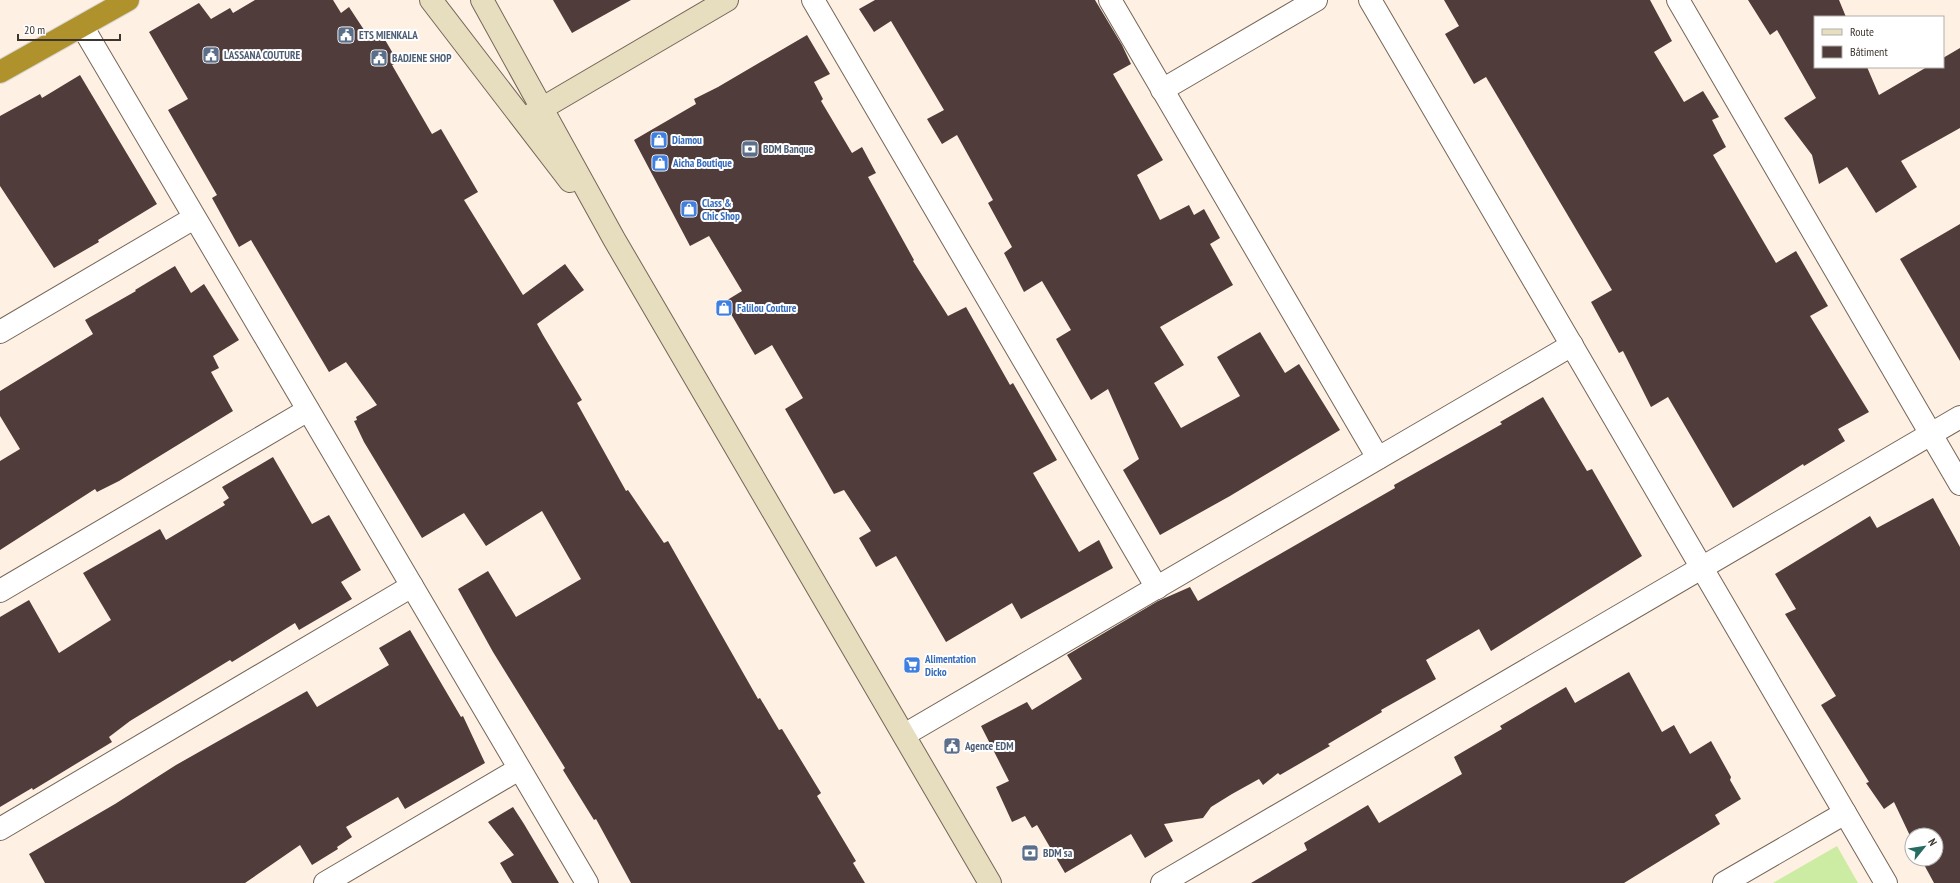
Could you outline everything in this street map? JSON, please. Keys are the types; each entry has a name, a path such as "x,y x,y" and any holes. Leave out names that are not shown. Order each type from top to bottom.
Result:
{"highway":[{"path":"0,72 128,0"}],"main road":[{"path":"431,0 614,239"},
{"path":"482,0 614,239 990,883"},
{"path":"522,119 728,0"}],"street":[{"path":"813,0 1157,588"},
{"path":"1110,0 1378,458"},
{"path":"1162,90 1316,0"},
{"path":"1370,0 1886,883"},
{"path":"1678,0 1960,484"},
{"path":"82,26 587,883"},
{"path":"0,332 194,218"},
{"path":"904,735 1572,345"},
{"path":"0,591 308,410"},
{"path":"1162,883 1960,417"},
{"path":"0,829 412,586"},
{"path":"325,883 519,769"},
{"path":"1724,883 1845,813"}],"green space":[{"path":"1837,846 1858,883 1773,883"}],"building":[{"path":"255,0 333,0 341,13 349,7 370,39 381,33 398,62 392,65 432,134 441,129 478,192 464,200 523,295 565,264 584,290 537,324 582,400 577,403 626,491 628,490 664,543 668,541 758,699 760,698 779,730 782,729 821,793 817,796 856,861 853,863 865,883 631,883 596,819 594,820 563,770 565,768 493,652 458,589 488,571 516,617 581,579 542,511 486,546 464,513 422,538 364,442 354,421 357,420 356,417 377,405 346,362 329,372 251,240 239,247 212,198 217,195 168,110 188,99 149,32 199,3 211,19 230,8 233,13"},
{"path":"553,0 631,0 572,33"},
{"path":"875,0 1095,0 1122,45 1131,64 1113,74 1163,160 1137,175 1160,220 1189,205 1194,215 1204,209 1220,238 1210,244 1233,285 1160,327 1184,365 1154,383 1181,428 1240,396 1217,357 1260,332 1285,373 1299,364 1340,430 1230,496 1160,535 1123,470 1139,459 1108,389 1091,400 1056,339 1071,330 1042,281 1024,292 1004,253 1012,247 988,203 993,200 957,135 942,144 927,119 944,110 891,21 874,32 859,9"},
{"path":"1444,0 1650,0 1672,41 1654,52 1684,102 1703,91 1719,117 1712,120 1726,147 1713,155 1776,263 1796,251 1828,306 1810,316 1869,412 1838,429 1845,441 1804,466 1803,464 1733,508 1668,397 1651,407 1623,351 1619,353 1591,302 1612,290 1486,77 1474,84 1445,34 1459,26"},
{"path":"1748,0 1839,0 1846,16 1814,16 1814,68 1867,68 1879,95 1925,68 1944,68 1944,57 1960,48 1960,128 1901,161 1917,187 1876,213 1847,167 1819,184 1812,155 1784,118 1816,98 1777,30 1770,35"},
{"path":"807,35 830,74 814,82 823,99 821,101 852,153 862,147 876,173 868,177 914,260 913,261 948,316 966,307 1010,385 1013,383 1057,460 1033,473 1079,552 1099,540 1113,568 1021,619 1012,603 946,642 896,556 876,567 859,538 871,531 844,490 834,494 785,409 803,398 772,345 755,355 724,302 742,291 709,236 690,246 634,140 696,104 694,99 718,87"},
{"path":"80,75 157,204 98,240 99,242 54,268 0,186 0,116 40,94 42,98"},
{"path":"1960,224 1960,361 1900,259"},
{"path":"175,266 191,293 204,284 239,340 213,356 219,368 211,372 233,411 119,481 97,492 95,489 0,550 0,461 20,449 0,416 0,391 93,334 85,320 136,291 135,290"},
{"path":"1543,397 1587,471 1592,469 1642,556 1491,651 1479,629 1426,660 1436,679 1381,710 1382,712 1328,744 1330,746 1280,775 1278,773 1263,785 1259,779 1232,794 1211,807 1203,818 1164,824 1173,841 1145,858 1131,834 1065,873 1037,825 1032,828 1025,816 1012,822 996,787 1009,781 981,726 1027,702 1032,710 1082,679 1067,655 1158,601 1190,587 1198,601 1395,488 1394,485 1502,424 1500,422"},
{"path":"273,457 312,524 329,515 361,570 341,582 352,599 299,630 295,623 232,662 230,660 130,721 109,737 112,742 33,790 32,788 0,807 0,617 29,600 59,653 111,620 83,573 160,529 166,540 225,505 223,502 229,498 222,487"},
{"path":"1933,498 1960,547 1960,883 1934,883 1925,867 1944,867 1944,827 1906,827 1894,802 1884,809 1866,783 1869,782 1821,705 1836,696 1785,614 1796,609 1775,574 1870,516 1877,528"},
{"path":"410,630 461,717 463,716 485,763 405,809 398,797 346,827 352,837 337,847 338,849 312,865 300,845 245,883 45,883 29,854 115,804 176,765 307,691 317,707 389,665 379,648"},
{"path":"1629,672 1662,732 1674,725 1690,754 1711,741 1731,777 1730,780 1741,799 1715,815 1720,824 1624,883 1251,883 1307,850 1304,843 1368,805 1379,823 1462,774 1454,757 1502,729 1500,726 1566,687 1575,703"},
{"path":"513,807 559,883 512,883 500,863 514,855 488,822"}],"place":[{"name":"ETS MIENKALA","path":"346,35"},
{"name":"LASSANA COUTURE","path":"211,55"},
{"name":"BADJENE SHOP","path":"379,58"},
{"name":"Diamou","path":"659,140"},
{"name":"BDM Banque","path":"750,149"},
{"name":"Aicha Boutique","path":"660,163"},
{"name":"Class & Chic Shop","path":"689,209"},
{"name":"Falilou Couture","path":"724,308"},
{"name":"Alimentation Dicko","path":"912,665"},
{"name":"Agence EDM","path":"952,746"},
{"name":"BDM sa","path":"1030,853"}]}
